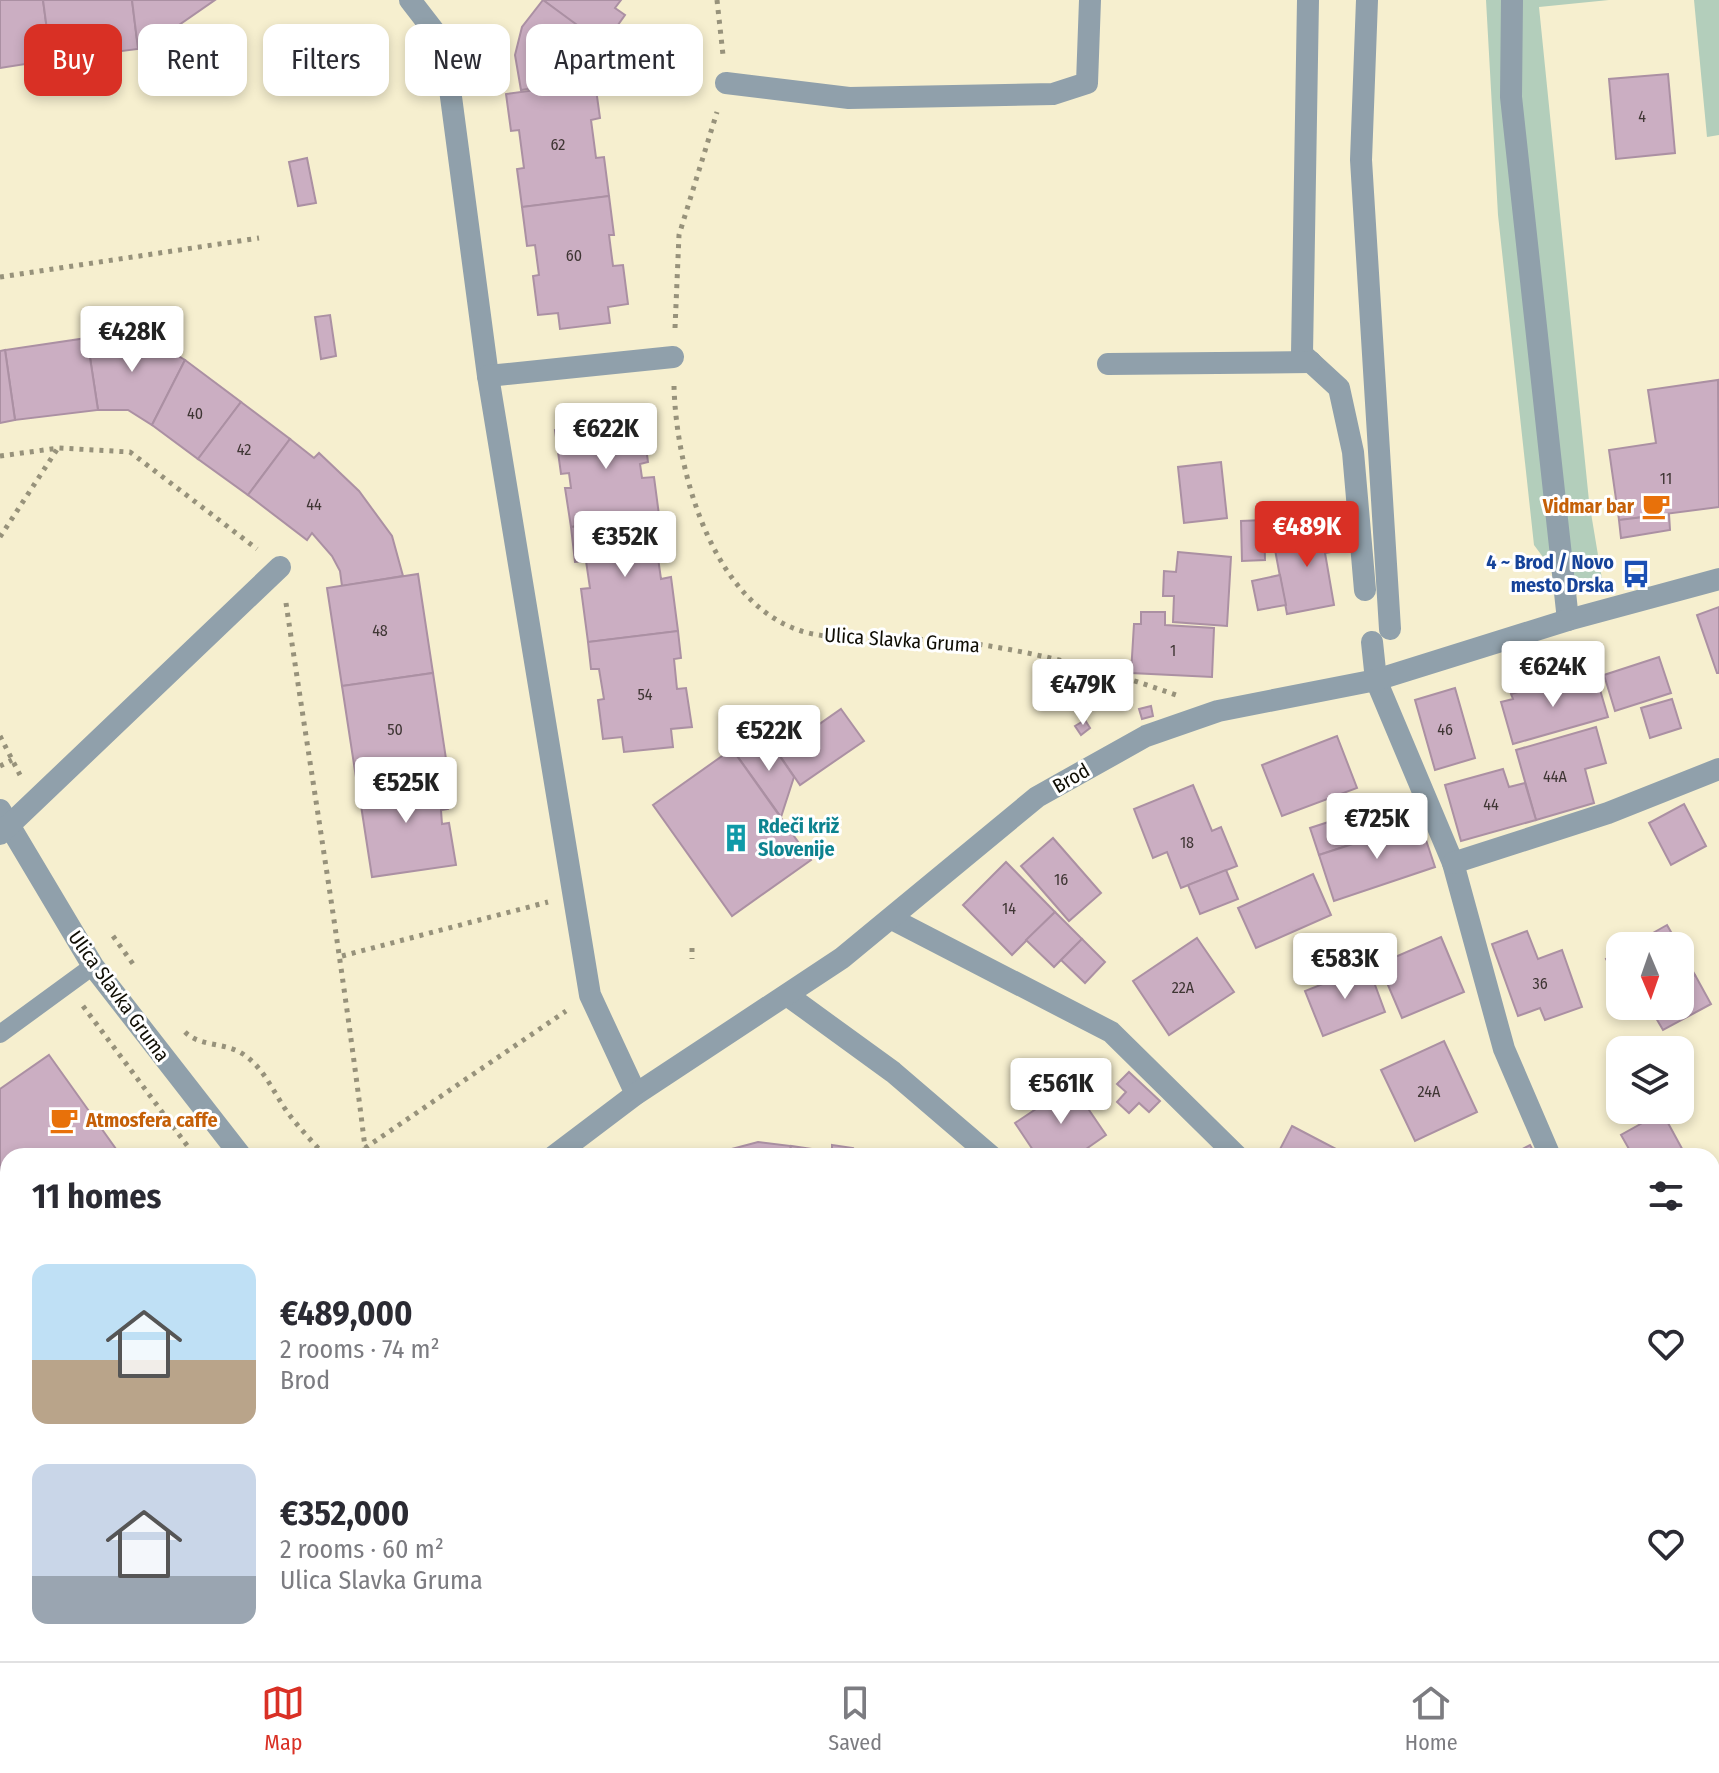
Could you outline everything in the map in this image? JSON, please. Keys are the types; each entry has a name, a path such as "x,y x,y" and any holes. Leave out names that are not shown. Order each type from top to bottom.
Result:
{"street":[{"path":"410,0 444,44 488,376 576,894 590,995 636,1094"},
{"path":"726,83 849,98 1053,94 1087,83 1090,0"},
{"path":"1308,0 1302,354 1339,388 1353,452 1365,590"},
{"path":"1367,0 1361,160 1381,635 1376,680 1453,863 1504,1049 1547,1148"},
{"path":"1512,0 1511,97 1568,620"},
{"path":"488,376 673,357"},
{"path":"1108,364 1311,362"},
{"name":"Ulica Slavka Gruma","path":"235,1148 93,966 3,824 280,567"},
{"name":"Brod","path":"787,995 892,919 1037,797 1146,736 1218,711 1376,680 1568,620 1719,579"},
{"path":"1453,863 1608,813 1719,769"},
{"path":"892,919 1111,1032 1229,1148"},
{"path":"565,1148 636,1094 787,995 893,1072 982,1148"}],"lane":[{"path":"0,1034 93,966"}],"path":[{"name":"Ulica Slavka Gruma","path":"717,0 726,83 679,235 673,357 679,434 703,524 723,566 749,598 783,623 811,633 969,643 1067,661 1218,711"},
{"path":"0,277 259,238"},
{"path":"0,537 59,448"},
{"path":"0,456 59,448 130,452 280,567 323,858 342,956 365,1148 590,995"},
{"path":"0,736 17,770"},
{"path":"0,766 12,760"},
{"path":"342,956 576,894"},
{"path":"110,932 135,967"},
{"path":"692,948 692,959"},
{"path":"88,1014 189,1148"},
{"path":"177,1022 191,1037 236,1050 257,1067 288,1113 318,1148"}],"green space":[{"path":"1486,0 1609,0 1539,7 1589,501 1602,579 1569,592 1534,545 1498,215"},
{"path":"1694,0 1719,0 1719,135 1707,137"}],"building":[{"path":"0,0 43,0 46,24 24,24 24,64 0,68"},
{"path":"43,0 132,0 138,49 122,51 122,24 46,24"},
{"path":"132,0 215,0 180,24 138,24 137,40"},
{"path":"543,0 621,0 615,8 625,15 619,24 574,24"},
{"path":"543,0 576,24 526,24 526,89 521,90 515,55 522,27"},
{"path":"1668,74 1675,153 1616,159 1609,79"},
{"path":"526,91 526,96 597,96 600,118 591,120 596,158 604,157 609,196 522,207 517,169 524,168 519,130 511,131 506,96"},
{"path":"307,158 316,203 298,206 289,162"},
{"path":"609,196 614,235 609,235 613,266 623,265 628,304 608,307 610,323 560,329 558,313 538,315 533,276 539,275 535,245 527,246 522,207"},
{"path":"330,315 336,356 321,359 315,317"},
{"path":"111,334 158,343 185,360 152,425 128,410 98,410 87,338"},
{"path":"87,338 98,410 15,420 5,350"},
{"path":"5,350 15,420 0,423 0,351"},
{"path":"185,360 241,402 198,459 152,425"},
{"path":"1718,380 1719,507 1619,520 1609,450 1656,443 1648,390"},
{"path":"241,402 290,439 248,495 198,459"},
{"path":"614,413 616,421 642,418 648,462 640,464 642,478 654,477 659,515 571,527 565,488 571,488 569,473 561,474 555,430 584,426 583,418"},
{"path":"290,439 314,458 319,453 359,491 392,536 403,576 342,586 340,571 332,556 312,533 307,540 248,495"},
{"path":"1221,462 1227,518 1184,523 1178,467"},
{"path":"1669,514 1670,530 1621,538 1619,520"},
{"path":"659,515 664,550 657,551 661,579 671,577 678,631 588,642 581,589 590,588 586,561 575,562 571,527"},
{"path":"1264,520 1265,560 1242,561 1241,521"},
{"path":"1338,527 1343,550 1325,553 1334,605 1287,614 1273,539"},
{"path":"1178,552 1231,557 1227,626 1173,622 1174,596 1163,596 1164,571 1176,572"},
{"path":"418,574 433,673 342,686 327,588"},
{"path":"1280,575 1286,605 1258,610 1252,581"},
{"path":"1719,607 1719,673 1717,673 1697,615"},
{"path":"1141,612 1165,612 1165,625 1214,628 1212,677 1131,673 1134,624 1141,624"},
{"path":"678,631 681,658 674,659 677,689 686,688 692,727 671,729 673,747 624,752 622,737 603,739 598,700 604,699 599,669 591,669 588,642"},
{"path":"1659,657 1671,693 1615,711 1604,675"},
{"path":"433,673 448,772 357,784 342,686"},
{"path":"1596,676 1608,717 1513,744 1501,702 1513,699 1511,694 1546,684 1548,689"},
{"path":"1455,688 1475,758 1435,770 1415,700"},
{"path":"1672,699 1681,728 1650,738 1641,708"},
{"path":"1151,706 1153,716 1142,719 1139,709"},
{"path":"841,709 864,741 800,785 778,753"},
{"path":"1085,720 1090,728 1081,735 1075,726"},
{"path":"1596,727 1606,763 1585,769 1594,803 1536,820 1516,750"},
{"path":"766,736 794,777 781,817 738,757"},
{"path":"1337,736 1357,788 1282,816 1262,765"},
{"name":"Rdeči križ Slovenije","path":"732,749 811,860 732,916 653,805"},
{"path":"1503,769 1509,787 1525,783 1536,820 1461,841 1445,785"},
{"path":"436,773 439,788 444,787 448,809 441,810 442,824 449,823 456,865 372,877 360,799 366,798 364,782"},
{"path":"1193,785 1212,831 1221,827 1237,866 1181,888 1167,852 1153,858 1134,809"},
{"path":"1684,804 1706,846 1671,865 1649,823"},
{"path":"1350,815 1359,842 1319,855 1310,828"},
{"path":"1420,822 1435,867 1334,901 1319,855"},
{"path":"1053,838 1101,893 1069,921 1021,866"},
{"path":"1006,862 1055,912 1012,955 963,905"},
{"path":"1226,870 1238,899 1200,914 1188,885"},
{"path":"1313,874 1331,915 1256,948 1238,908"},
{"path":"1055,912 1082,939 1054,967 1026,940"},
{"path":"1667,925 1671,932 1655,932"},
{"path":"1527,931 1538,959 1562,950 1582,1007 1545,1020 1540,1008 1518,1016 1492,944"},
{"path":"1441,937 1464,992 1402,1018 1379,964"},
{"path":"1197,938 1234,992 1169,1035 1133,981"},
{"path":"1082,939 1105,962 1085,983 1061,960"},
{"path":"1368,966 1385,1012 1323,1036 1305,991"},
{"path":"1694,976 1711,1004 1694,1013"},
{"path":"1657,1020 1681,1020 1663,1030"},
{"path":"1444,1041 1477,1112 1415,1141 1381,1070"},
{"path":"49,1055 115,1148 0,1148 0,1089"},
{"path":"1129,1072 1160,1101 1149,1112 1139,1103 1129,1113 1117,1102 1126,1092 1117,1084"},
{"path":"1072,1085 1106,1135 1087,1148 1032,1148 1015,1123"},
{"path":"1641,1124 1669,1124 1682,1148 1628,1148 1621,1135"},
{"path":"1292,1126 1334,1148 1281,1148"},
{"path":"758,1142 791,1146 791,1148 736,1148"}],"place":[{"name":"Vidmar bar","path":"1656,506"},
{"name":"4 ~ Brod / Novo mesto Drska","path":"1636,574"},
{"name":"Rdeči križ Slovenije","path":"736,838"},
{"name":"Atmosfera caffe","path":"64,1120"}]}
